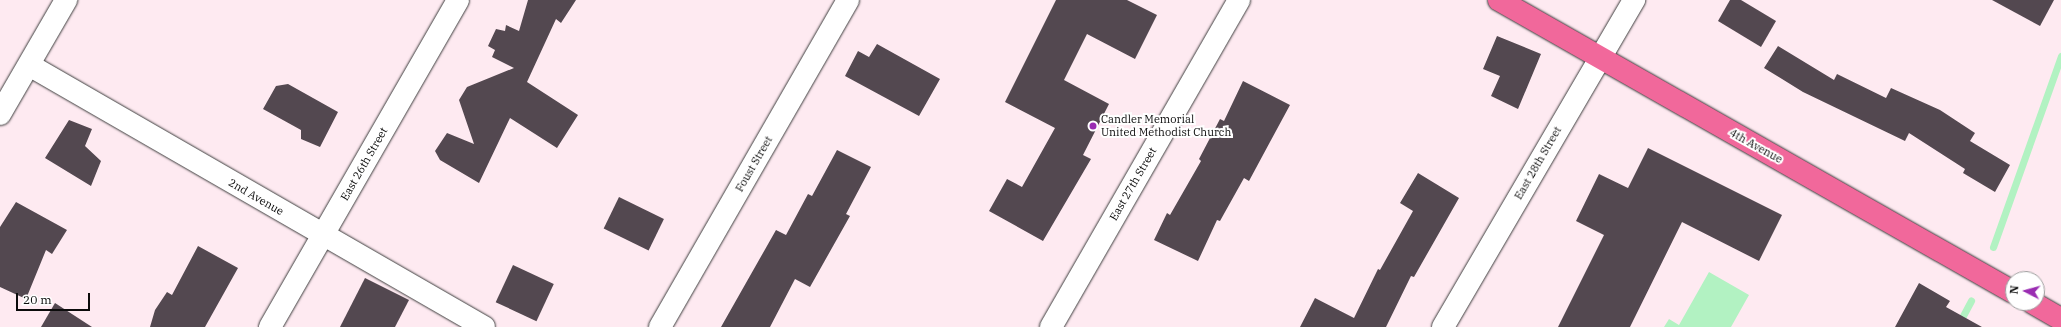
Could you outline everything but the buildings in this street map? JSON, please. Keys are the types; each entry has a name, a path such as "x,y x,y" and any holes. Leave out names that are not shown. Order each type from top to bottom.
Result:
{"main road":[{"name":"4th Avenue","path":"1499,0 2005,287"},
{"path":"2045,310 2061,319"}],"street":[{"path":"0,114 66,0"},
{"name":"East 26th Street","path":"270,327 458,0"},
{"name":"Foust Street","path":"660,327 848,0"},
{"name":"East 27th Street","path":"1051,327 1240,0"},
{"name":"East 28th Street","path":"1443,327 1634,0"},
{"name":"2nd Avenue","path":"29,65 323,236 484,327"}],"shaded area":[{"path":"1709,272 1749,295 1731,327 1664,327 1669,319 1679,325"}],"waterway":[{"path":"1993,247 2061,56"},
{"path":"1957,327 1971,301"}],"place":[{"name":"Candler Memorial United Methodist Church","path":"1093,126"}]}
